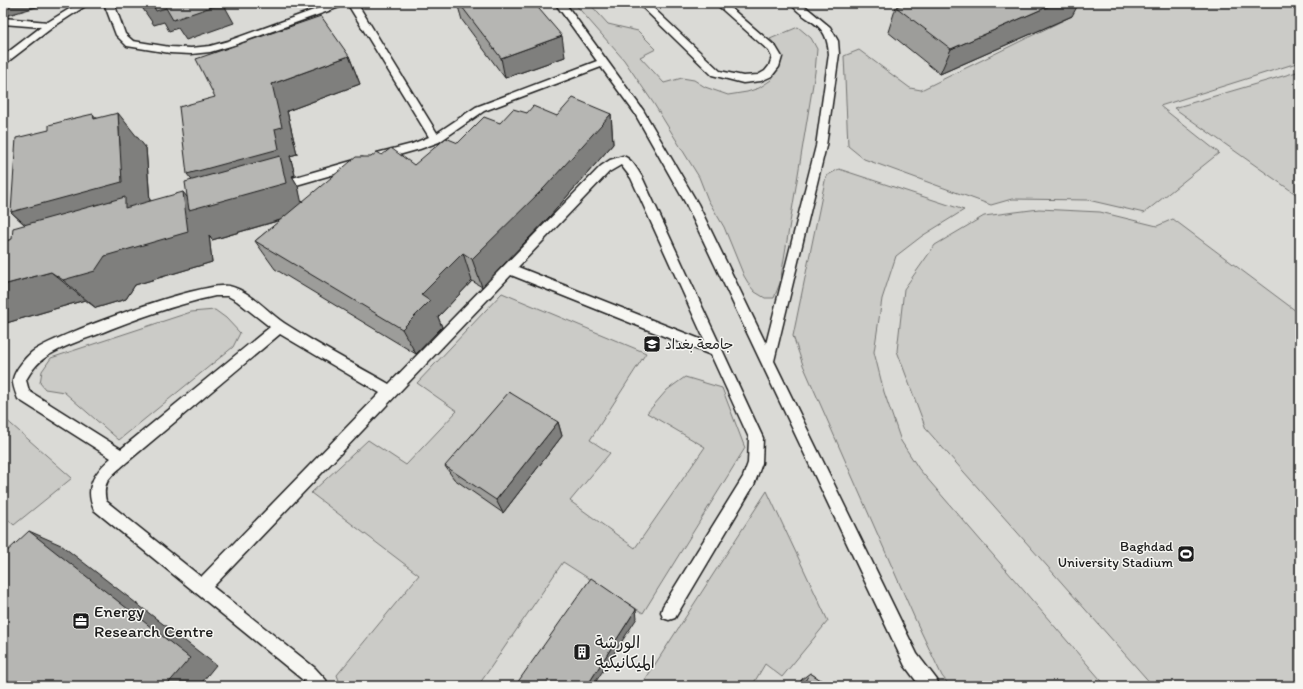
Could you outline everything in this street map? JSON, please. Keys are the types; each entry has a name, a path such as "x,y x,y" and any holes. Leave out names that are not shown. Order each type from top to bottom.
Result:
{"lane":[{"path":"3,61 50,25 85,3"},
{"path":"109,3 121,35 130,44 170,50 191,51 210,49 231,43 342,3"},
{"path":"352,3 435,139"},
{"path":"560,3 638,110 692,204 911,660 931,686"},
{"path":"643,3 716,73 741,80 757,78 769,73 776,66 778,57 773,49 720,3"},
{"path":"768,361 821,146 834,54 833,41 827,29 795,3"},
{"path":"3,21 50,25"},
{"path":"270,188 416,146 435,139 466,116 480,109 604,62"},
{"path":"202,587 605,169 614,163 623,160 636,177 756,438 755,463 749,480 669,612"},
{"path":"509,270 715,351"},
{"path":"122,457 23,395 19,380 27,366 43,352 86,332 212,290 228,291 239,296 279,327 390,392"},
{"path":"279,327 122,457 103,474 96,490 98,505 309,674 320,686"}],"shaded area":[{"name":"جامعة بغداد","path":"3,3 1300,3 1300,686 3,686"},
{"path":"574,3 589,3 608,24 638,31 656,49 640,57 664,83 682,78 694,80 705,87 728,95 747,92 759,88 771,80 780,66 780,57 775,44 770,39 798,27 811,38 817,49 815,72 780,283 774,298 765,298 755,292 750,286 744,276 724,227 708,200 699,177 654,104 624,60"},
{"path":"1071,3 1300,3 1300,62 1160,106 1219,153 1144,213 1088,200 1012,199 991,205 864,159 848,146 844,56 859,50 910,88 921,90 1072,16"},
{"path":"1300,71 1300,197 1174,108"},
{"path":"839,169 964,210 922,236 896,256 882,299 874,352 884,392 901,441 919,469 1106,686 950,686 942,676 915,619 803,365 793,336 826,176"},
{"name":"Baghdad University Stadium","path":"1039,209 1100,212 1157,226 1173,219 1300,314 1300,686 1153,686 926,429 897,351 904,289 935,245 984,216"},
{"path":"502,293 646,353 590,440 610,453 570,501 635,548 705,447 647,413 667,390 685,377 722,388 745,448 643,613 563,562 478,686 341,686 337,675 419,575 311,493 368,440 406,465 457,411 417,383"},
{"path":"215,310 226,318 240,333 233,347 119,440 64,392 45,389 40,383 42,371 51,358 191,312"},
{"path":"3,417 72,478 14,525 3,515"},
{"path":"767,491 828,621 782,677 765,664 752,686 641,686"}],"building":[{"path":"140,3 149,3 141,6"},
{"path":"152,3 223,3 173,20 166,8 156,11"},
{"path":"459,3 534,3 562,36 501,58"},
{"path":"906,3 1056,3 951,49 896,7"},
{"path":"321,16 349,56 272,84 282,127 275,129 279,149 187,174 179,107 215,97 196,59"},
{"path":"573,98 611,114 545,187 472,259 463,253 421,295 430,301 402,329 255,241 356,157 371,157 377,152 382,155 391,148 414,165 446,138 458,143 484,117 500,123 513,109 527,113 533,106 557,116"},
{"path":"118,113 122,182 11,212 16,138 49,130 49,125 71,119 93,114 94,119"},
{"path":"280,156 286,183 189,210 185,182"},
{"path":"183,192 188,232 105,256 95,271 63,280 51,272 3,285 3,242 12,239 13,228 125,197 125,208"},
{"path":"509,392 558,422 496,500 445,466"},
{"name":"Energy Research Centre","path":"29,531 190,658 166,686 3,686 3,555"},
{"name":"الورشة الميكانيكية","path":"591,578 636,609 587,686 515,686"},
{"path":"810,673 830,686 802,686"}],"place":[{"name":"جامعة بغداد","path":"652,344"},
{"name":"Baghdad University Stadium","path":"1186,554"},
{"name":"Energy Research Centre","path":"81,621"},
{"name":"الورشة الميكانيكية","path":"582,652"}]}
